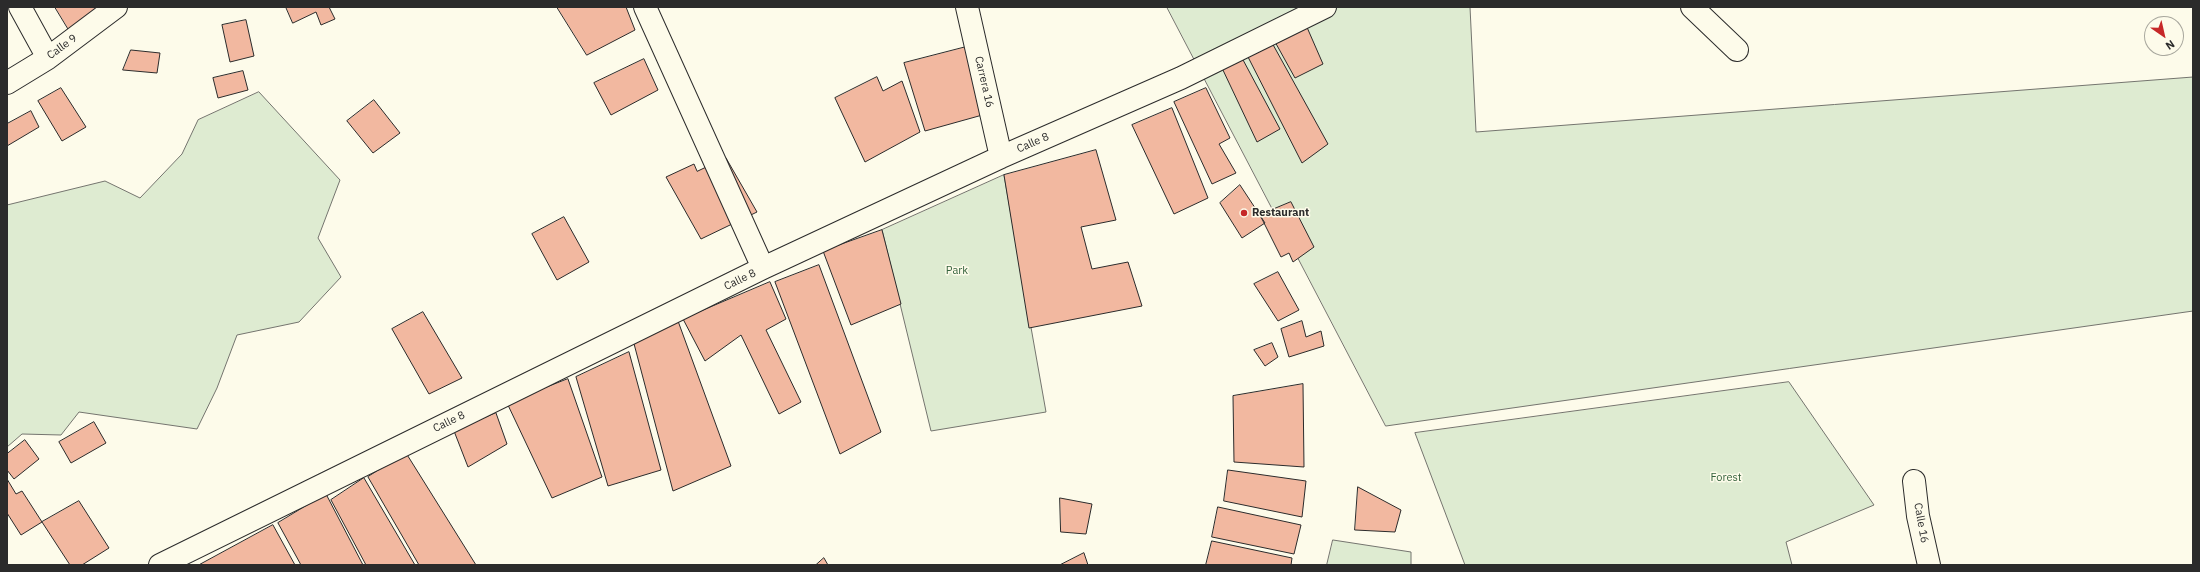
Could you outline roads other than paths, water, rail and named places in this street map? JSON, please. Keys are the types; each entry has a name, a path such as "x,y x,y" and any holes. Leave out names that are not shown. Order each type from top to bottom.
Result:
{"street":[{"path":"20,7 48,58"},
{"name":"Calle 9","path":"7,83 48,58 116,7"},
{"path":"645,7 763,268"},
{"name":"Carrera 16","path":"967,7 1001,157"},
{"name":"Calle 8","path":"160,565 763,268 1001,157 1181,78 1325,7"},
{"path":"1692,7 1737,50"},
{"name":"Calle 16","path":"1914,482 1918,516 1929,565"}],"place":[{"name":"Restaurant","path":"1244,213"}],"park label":[{"name":"Park","path":"957,271"},
{"name":"Forest","path":"1726,478"}]}
